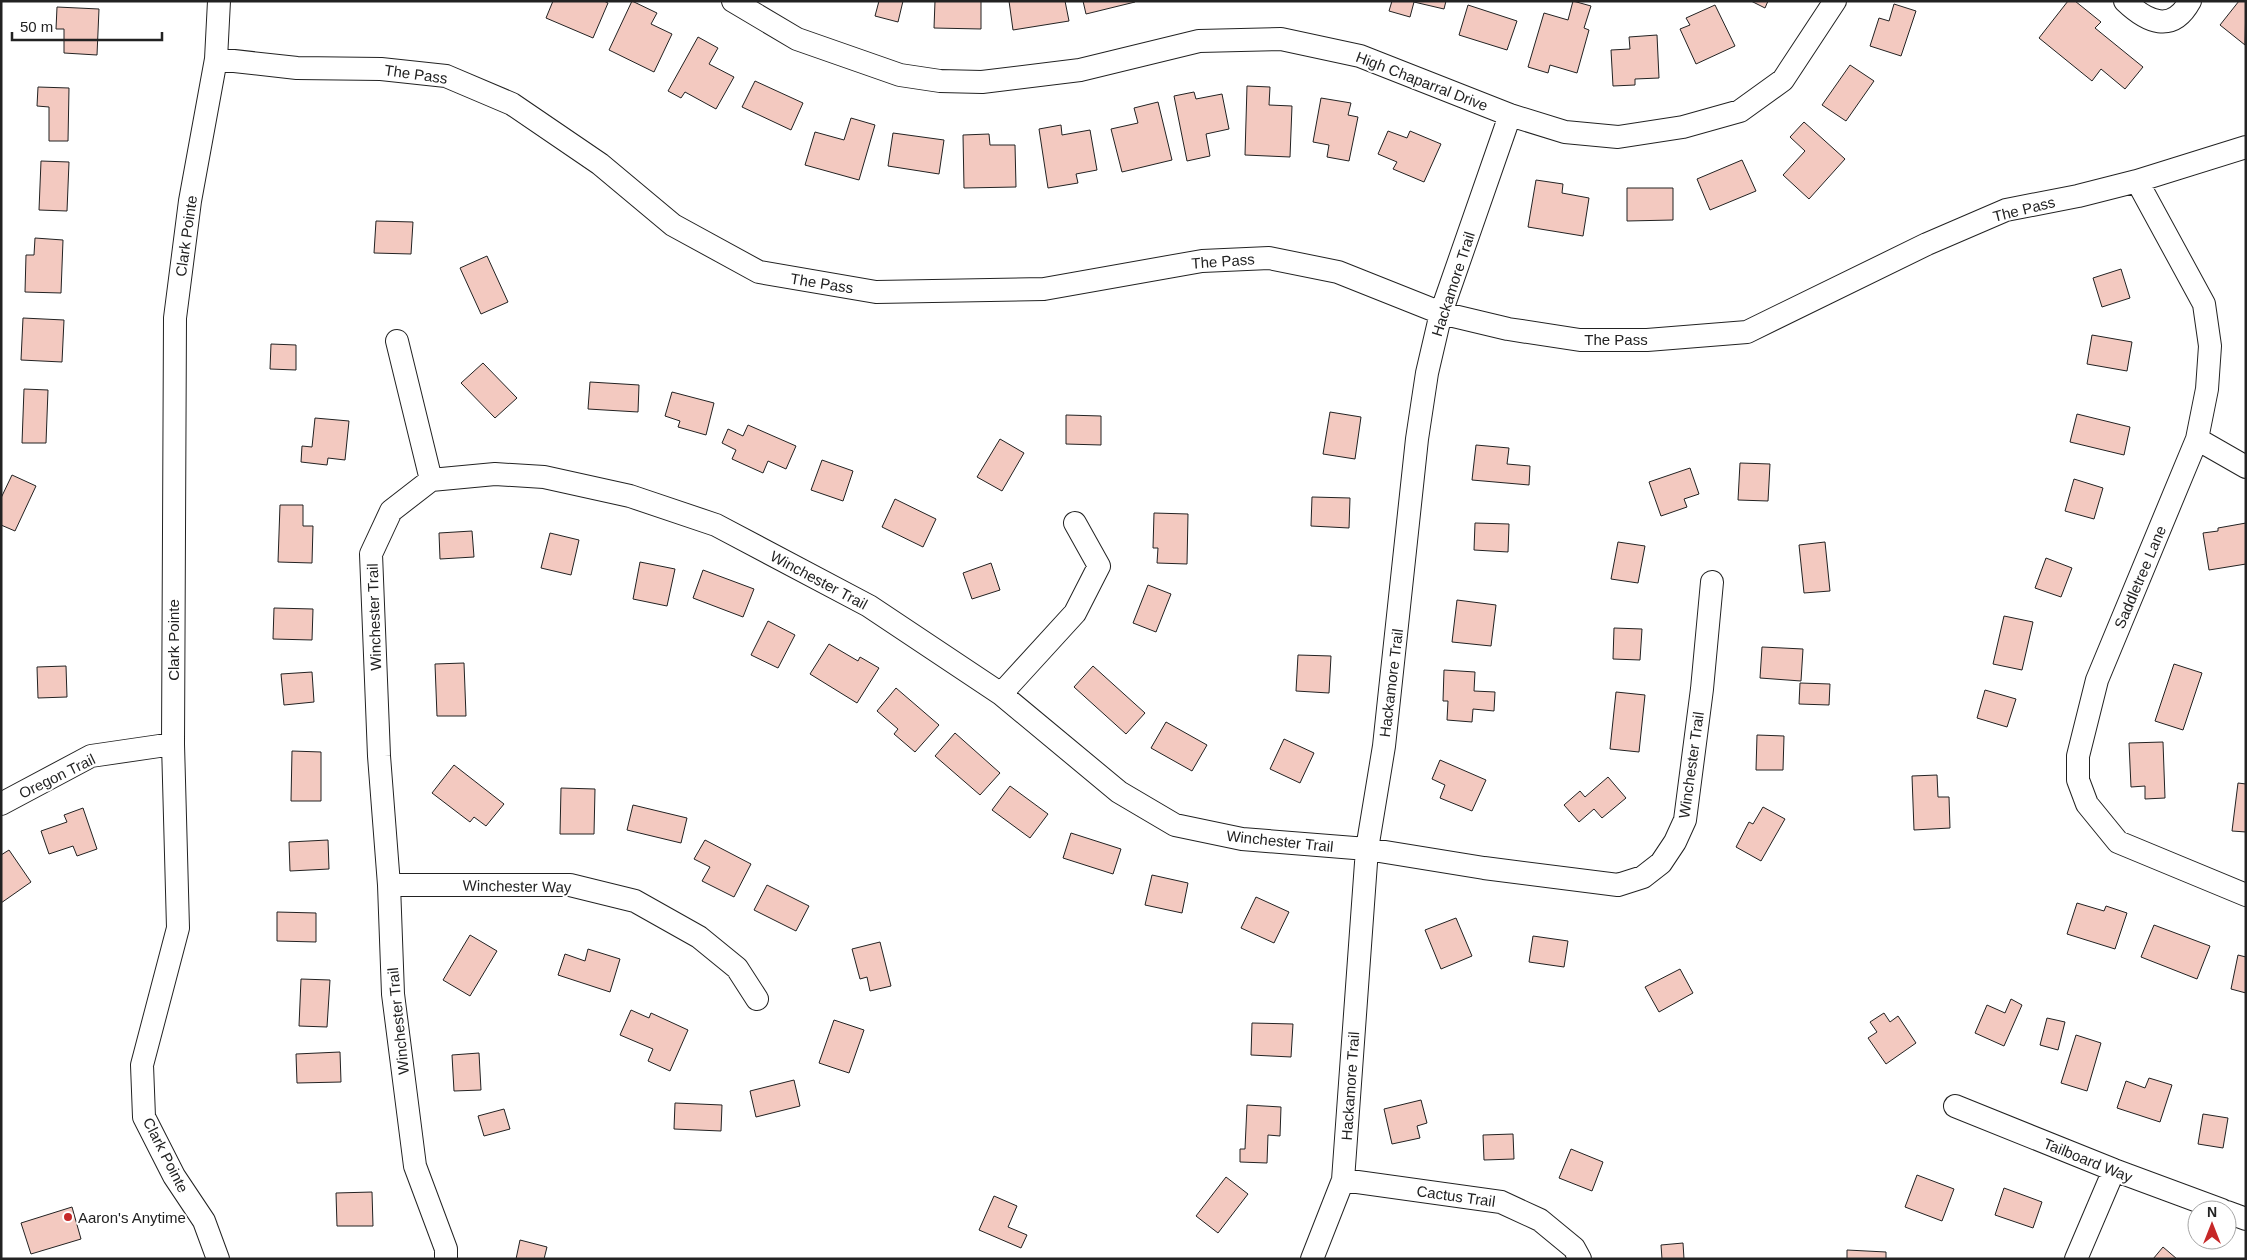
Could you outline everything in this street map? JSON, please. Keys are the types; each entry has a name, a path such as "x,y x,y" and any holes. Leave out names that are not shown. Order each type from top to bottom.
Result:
{"street":[{"name":"Clark Pointe","path":"218,1259 204,1221 174,1176 144,1117 142,1065 178,928 173,744 175,318 190,201 216,59 219,1"},
{"name":"High Chaparral Drive","path":"733,1 797,39 900,75 940,81 982,82 1080,70 1199,41 1281,39 1360,56 1510,114 1566,132 1618,137 1682,127 1740,110 1783,80 1834,1"},
{"path":"2125,1 2146,19 2162,22 2176,19 2184,12 2190,1"},
{"name":"The Pass","path":"216,59 297,68 381,69 446,76 512,104 600,164 673,225 759,272 876,292 1044,289 1202,261 1269,258 1338,272 1441,313 1508,329 1580,340 1647,340 1747,332 1927,244 2006,210 2078,196 2137,181 2246,147"},
{"name":"Hackamore Trail","path":"1312,1259 1343,1180 1367,849 1385,736 1417,439 1427,372 1441,313 1510,114"},
{"name":"Saddletree Lane","path":"2137,181 2204,304 2210,346 2207,389 2197,439 2096,680 2078,756 2078,780 2087,804 2118,842 2246,895"},
{"path":"397,341 431,480"},
{"path":"2197,439 2246,467"},
{"name":"Winchester Trail","path":"446,1259 446,1249 415,1166 393,994 389,884 379,756 371,554 391,511 431,480 495,474 544,477 630,496 716,525 869,606 1001,694 1119,792 1175,825 1242,839 1367,849 1484,868 1618,884 1643,877 1661,863 1675,842 1685,820 1702,690 1712,582"},
{"path":"1001,694 1075,613 1099,566 1075,523"},
{"name":"Oregon Trail","path":"1,804 92,756 173,744"},
{"name":"Winchester Way","path":"389,884 570,884 634,901 699,937 737,968 757,999"},
{"name":"Tailboard Way","path":"1956,1106 2114,1170 2195,1200"},
{"path":"2076,1259 2114,1170"},
{"name":"Cactus Trail","path":"1343,1180 1501,1202 1540,1220 1574,1248 1580,1259"}],"building":[{"path":"553,1 604,1 608,3 593,38 546,18"},
{"path":"632,1 657,13 651,24 672,34 654,72 609,50"},
{"path":"879,1 903,1 898,22 875,16"},
{"path":"935,1 981,1 981,29 934,28"},
{"path":"1009,1 1065,1 1069,21 1013,30"},
{"path":"1083,1 1135,1 1135,2 1086,14"},
{"path":"1392,1 1446,1 1444,9 1414,2 1410,17 1389,11"},
{"path":"1573,1 1591,6 1584,28 1589,30 1577,73 1550,65 1548,73 1528,67 1544,13 1568,20"},
{"path":"1751,1 1768,1 1765,8"},
{"path":"2068,1 2075,1 2101,22 2095,28 2143,67 2125,89 2101,69 2092,81 2039,38"},
{"path":"2239,1 2246,1 2245,45 2220,25"},
{"path":"1894,4 1916,11 1901,56 1870,46 1879,18 1889,21"},
{"path":"1468,5 1517,21 1507,50 1459,35"},
{"path":"1715,5 1735,46 1696,64 1680,29 1690,25 1686,18"},
{"path":"57,7 99,9 97,55 64,53 64,29 56,29"},
{"path":"1657,35 1659,78 1635,79 1635,85 1613,86 1611,50 1630,49 1629,37"},
{"path":"698,37 718,48 709,64 734,77 716,109 685,92 681,98 668,91"},
{"path":"1850,65 1874,81 1846,121 1822,105"},
{"path":"755,81 803,103 791,130 742,107"},
{"path":"1247,86 1270,87 1269,105 1292,106 1290,157 1245,155"},
{"path":"38,87 69,88 68,141 49,141 49,107 37,106"},
{"path":"1194,92 1196,99 1222,94 1229,129 1206,134 1210,156 1187,161 1174,96"},
{"path":"1321,98 1351,103 1348,115 1358,117 1349,161 1327,157 1329,145 1313,142"},
{"path":"1158,102 1172,160 1122,172 1111,129 1138,123 1134,108"},
{"path":"851,118 875,125 859,180 805,165 815,132 844,140"},
{"path":"1804,122 1845,159 1809,199 1783,175 1805,151 1790,137"},
{"path":"1061,125 1062,135 1090,130 1097,170 1076,174 1078,183 1048,188 1039,129"},
{"path":"1388,131 1407,138 1410,131 1441,144 1424,182 1393,169 1397,162 1378,154"},
{"path":"893,133 944,140 939,174 888,166"},
{"path":"989,134 990,145 1015,145 1016,187 964,188 963,135"},
{"path":"1742,160 1756,191 1710,210 1697,179"},
{"path":"41,161 69,162 67,211 39,210"},
{"path":"1536,180 1563,184 1562,193 1589,198 1583,236 1528,227"},
{"path":"1627,188 1673,188 1673,220 1627,221"},
{"path":"376,221 413,222 411,254 374,253"},
{"path":"35,238 63,240 61,293 25,292 26,255 34,255"},
{"path":"487,256 508,302 481,314 460,268"},
{"path":"2121,269 2130,298 2102,307 2093,278"},
{"path":"23,318 64,320 62,362 21,360"},
{"path":"2092,335 2132,342 2127,371 2087,364"},
{"path":"271,344 296,345 296,370 270,369"},
{"path":"483,363 517,398 495,418 461,383"},
{"path":"590,382 639,385 638,412 588,409"},
{"path":"24,389 48,390 46,443 22,443"},
{"path":"672,392 714,403 706,435 678,427 680,421 665,416"},
{"path":"1330,412 1361,417 1355,459 1323,454"},
{"path":"2077,414 2130,427 2124,455 2070,442"},
{"path":"1066,415 1101,416 1101,445 1066,444"},
{"path":"315,418 349,421 345,460 328,458 327,465 301,462 302,446 312,447"},
{"path":"748,425 796,446 786,469 768,461 763,473 732,459 736,450 722,443 728,429 743,436"},
{"path":"1000,439 1024,453 1002,491 977,477"},
{"path":"1476,445 1509,448 1507,464 1530,466 1529,485 1472,480"},
{"path":"822,460 853,471 843,501 811,490"},
{"path":"1740,463 1770,464 1768,501 1738,500"},
{"path":"1690,468 1699,494 1684,499 1687,507 1661,516 1649,482"},
{"path":"12,475 36,486 15,531 1,525 1,498"},
{"path":"2074,479 2103,488 2094,519 2065,511"},
{"path":"1312,497 1350,498 1349,528 1311,526"},
{"path":"895,499 936,519 923,547 882,527"},
{"path":"280,505 303,505 303,526 313,526 312,563 278,562"},
{"path":"1154,513 1188,514 1187,564 1157,563 1158,548 1153,548"},
{"path":"1475,523 1509,524 1508,552 1474,550"},
{"path":"2246,523 2246,564 2209,570 2203,533"},
{"path":"472,531 474,557 440,559 439,533"},
{"path":"550,533 579,540 571,575 541,568"},
{"path":"1618,542 1645,546 1638,583 1611,579"},
{"path":"1825,542 1830,591 1804,593 1799,545"},
{"path":"2046,558 2072,568 2061,597 2035,588"},
{"path":"640,562 675,569 667,606 633,599"},
{"path":"991,563 1000,590 972,599 963,573"},
{"path":"703,570 754,589 743,617 693,598"},
{"path":"1148,585 1171,594 1156,632 1133,623"},
{"path":"1457,600 1496,605 1491,646 1452,642"},
{"path":"274,608 313,609 312,640 273,639"},
{"path":"2004,616 2033,622 2022,670 1993,664"},
{"path":"768,621 795,635 778,668 751,655"},
{"path":"1614,628 1642,629 1640,660 1613,659"},
{"path":"829,644 858,661 860,657 879,668 857,703 810,674"},
{"path":"1762,647 1803,649 1801,681 1760,678"},
{"path":"1298,655 1331,656 1329,693 1296,691"},
{"path":"464,663 466,716 437,716 435,664"},
{"path":"2174,664 2202,673 2183,730 2155,721"},
{"path":"66,666 67,697 38,698 37,667"},
{"path":"1093,666 1145,713 1126,734 1074,687"},
{"path":"1444,670 1475,672 1474,691 1495,692 1494,711 1473,709 1472,722 1447,720 1448,701 1443,701"},
{"path":"312,672 314,702 284,705 281,674"},
{"path":"1800,683 1830,684 1829,705 1799,704"},
{"path":"896,688 939,725 915,752 894,734 898,729 877,711"},
{"path":"1985,690 2016,699 2007,727 1977,718"},
{"path":"1616,692 1645,695 1639,752 1610,749"},
{"path":"1166,722 1207,745 1192,771 1151,748"},
{"path":"955,733 1000,773 980,795 935,756"},
{"path":"1757,735 1784,736 1783,770 1756,770"},
{"path":"1284,739 1314,753 1300,783 1270,769"},
{"path":"2163,742 2165,798 2145,799 2145,786 2131,787 2129,743"},
{"path":"292,751 321,752 321,801 291,801"},
{"path":"1440,760 1486,780 1472,811 1440,798 1445,785 1432,779"},
{"path":"454,765 504,804 486,826 474,817 470,822 432,793"},
{"path":"1937,775 1938,797 1949,797 1950,828 1914,830 1912,776"},
{"path":"1608,777 1626,798 1602,818 1594,809 1579,822 1564,805 1580,791 1585,797"},
{"path":"2238,783 2246,784 2246,832 2232,831"},
{"path":"1010,786 1048,814 1030,838 992,810"},
{"path":"561,788 595,789 594,834 560,834"},
{"path":"633,805 687,818 681,843 627,830"},
{"path":"1763,807 1785,819 1761,861 1736,847 1749,822 1753,824"},
{"path":"83,808 97,849 77,856 73,846 49,854 41,831 67,822 64,815"},
{"path":"1071,833 1121,849 1113,874 1063,858"},
{"path":"328,840 329,869 290,871 289,842"},
{"path":"705,840 751,864 734,897 702,881 710,867 694,859"},
{"path":"9,850 31,882 1,903 1,855"},
{"path":"1152,875 1188,883 1182,913 1145,905"},
{"path":"767,885 809,906 796,931 754,910"},
{"path":"1256,897 1289,912 1274,943 1241,928"},
{"path":"2077,903 2104,911 2106,906 2127,913 2115,949 2067,934"},
{"path":"277,912 316,913 316,942 277,941"},
{"path":"1456,918 1472,956 1441,969 1425,930"},
{"path":"2154,925 2210,946 2197,979 2141,957"},
{"path":"470,935 497,951 470,996 443,980"},
{"path":"1533,936 1568,941 1564,967 1529,962"},
{"path":"880,942 891,986 870,991 867,977 860,979 852,949"},
{"path":"588,949 620,959 610,992 558,975 565,954 585,961"},
{"path":"2238,955 2246,957 2246,993 2231,989"},
{"path":"1680,969 1693,993 1659,1012 1645,987"},
{"path":"301,979 330,980 327,1027 299,1026"},
{"path":"2011,999 2022,1005 2004,1046 1975,1033 1987,1005 2005,1013"},
{"path":"631,1010 649,1018 651,1013 688,1030 670,1071 648,1061 653,1049 620,1035"},
{"path":"1884,1013 1890,1022 1898,1016 1916,1043 1886,1064 1868,1038 1877,1032 1870,1022"},
{"path":"2047,1018 2065,1022 2058,1050 2040,1045"},
{"path":"834,1020 864,1030 849,1073 819,1063"},
{"path":"1252,1023 1293,1024 1291,1057 1251,1055"},
{"path":"2076,1035 2101,1043 2087,1091 2061,1083"},
{"path":"340,1052 341,1082 297,1083 296,1054"},
{"path":"479,1053 481,1090 454,1091 452,1055"},
{"path":"2149,1078 2172,1085 2160,1122 2117,1108 2126,1081 2145,1088"},
{"path":"794,1080 800,1106 756,1117 750,1091"},
{"path":"1421,1100 1427,1123 1417,1126 1420,1138 1392,1144 1384,1109"},
{"path":"675,1103 722,1105 721,1131 674,1129"},
{"path":"1247,1105 1281,1107 1280,1136 1268,1135 1267,1163 1240,1162 1240,1149 1245,1149"},
{"path":"504,1109 510,1129 484,1136 478,1116"},
{"path":"2203,1114 2228,1118 2223,1148 2198,1144"},
{"path":"1513,1134 1514,1159 1484,1160 1483,1135"},
{"path":"1571,1149 1603,1162 1592,1191 1559,1178"},
{"path":"1917,1175 1954,1189 1942,1221 1905,1207"},
{"path":"1226,1177 1248,1194 1218,1233 1196,1216"},
{"path":"2004,1188 2042,1202 2033,1228 1995,1215"},
{"path":"372,1192 373,1226 337,1226 336,1193"},
{"path":"994,1196 1017,1206 1008,1227 1027,1235 1021,1248 979,1230"},
{"path":"72,1207 81,1239 31,1254 21,1223"},
{"path":"520,1240 547,1247 544,1259 516,1259"},
{"path":"1683,1243 1684,1259 1662,1259 1661,1245"},
{"path":"2163,1247 2177,1259 2153,1259"},
{"path":"1847,1250 1886,1252 1886,1259 1847,1259"}],"place":[{"name":"Aaron's Anytime","path":"68,1217"}]}
